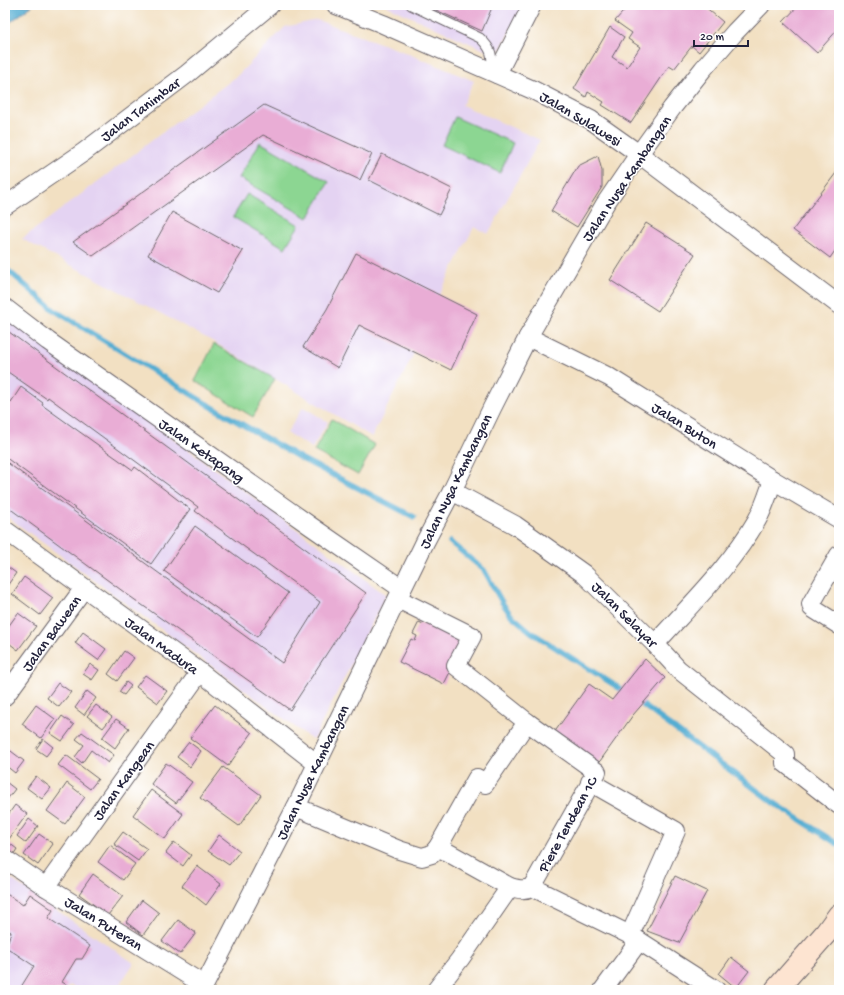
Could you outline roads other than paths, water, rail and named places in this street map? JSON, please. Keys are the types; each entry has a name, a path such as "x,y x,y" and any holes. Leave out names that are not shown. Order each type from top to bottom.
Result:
{"main road":[{"path":"776,990 826,933 839,915"}],"street":[{"name":"Jalan Tanimbar","path":"5,206 84,152 187,74 270,5"},
{"name":"Jalan Sulawesi","path":"336,5 533,90 591,120 639,154 839,304"},
{"path":"494,73 532,5"},
{"name":"Jalan Nusa Kambangan","path":"203,987 296,807 316,763 425,542 452,491 528,337 605,204 639,154 672,108 735,32 761,5"},
{"name":"Jalan Ketapang","path":"5,308 61,350 312,527 400,594"},
{"name":"Jalan Buton","path":"528,337 609,377 839,520"},
{"path":"655,644 728,562 756,521 766,502 773,480"},
{"name":"Jalan Selayar","path":"452,491 515,525 584,574 655,644 678,669 785,754 785,763 839,805"},
{"name":"Jalan Madura","path":"5,530 200,672 316,763"},
{"path":"839,555 811,604 812,608 839,625"},
{"name":"Jalan Bawean","path":"5,696 84,588"},
{"name":"Piere Tendean 1C","path":"400,594 472,636 456,666 527,722 597,772 532,887"},
{"name":"Jalan Kangean","path":"46,887 200,672"},
{"path":"296,807 399,850 422,856 432,854 438,847 477,778 485,784 527,722"},
{"path":"590,782 676,830 634,938 603,990"},
{"path":"438,847 510,887 520,890 526,890 532,887 634,938 716,990"},
{"name":"Jalan Puteran","path":"5,859 46,887 203,987"},
{"path":"436,990 460,959 510,887"}],"lane":[{"path":"411,5 480,38 492,52 494,73"}],"water":[{"path":"5,5 33,5 5,26"}],"waterway":[{"path":"5,268 54,310 207,404 302,459 414,517"},
{"path":"450,542 484,570 503,604 511,615 531,632 619,688"},
{"path":"644,706 770,800 839,845"}]}
